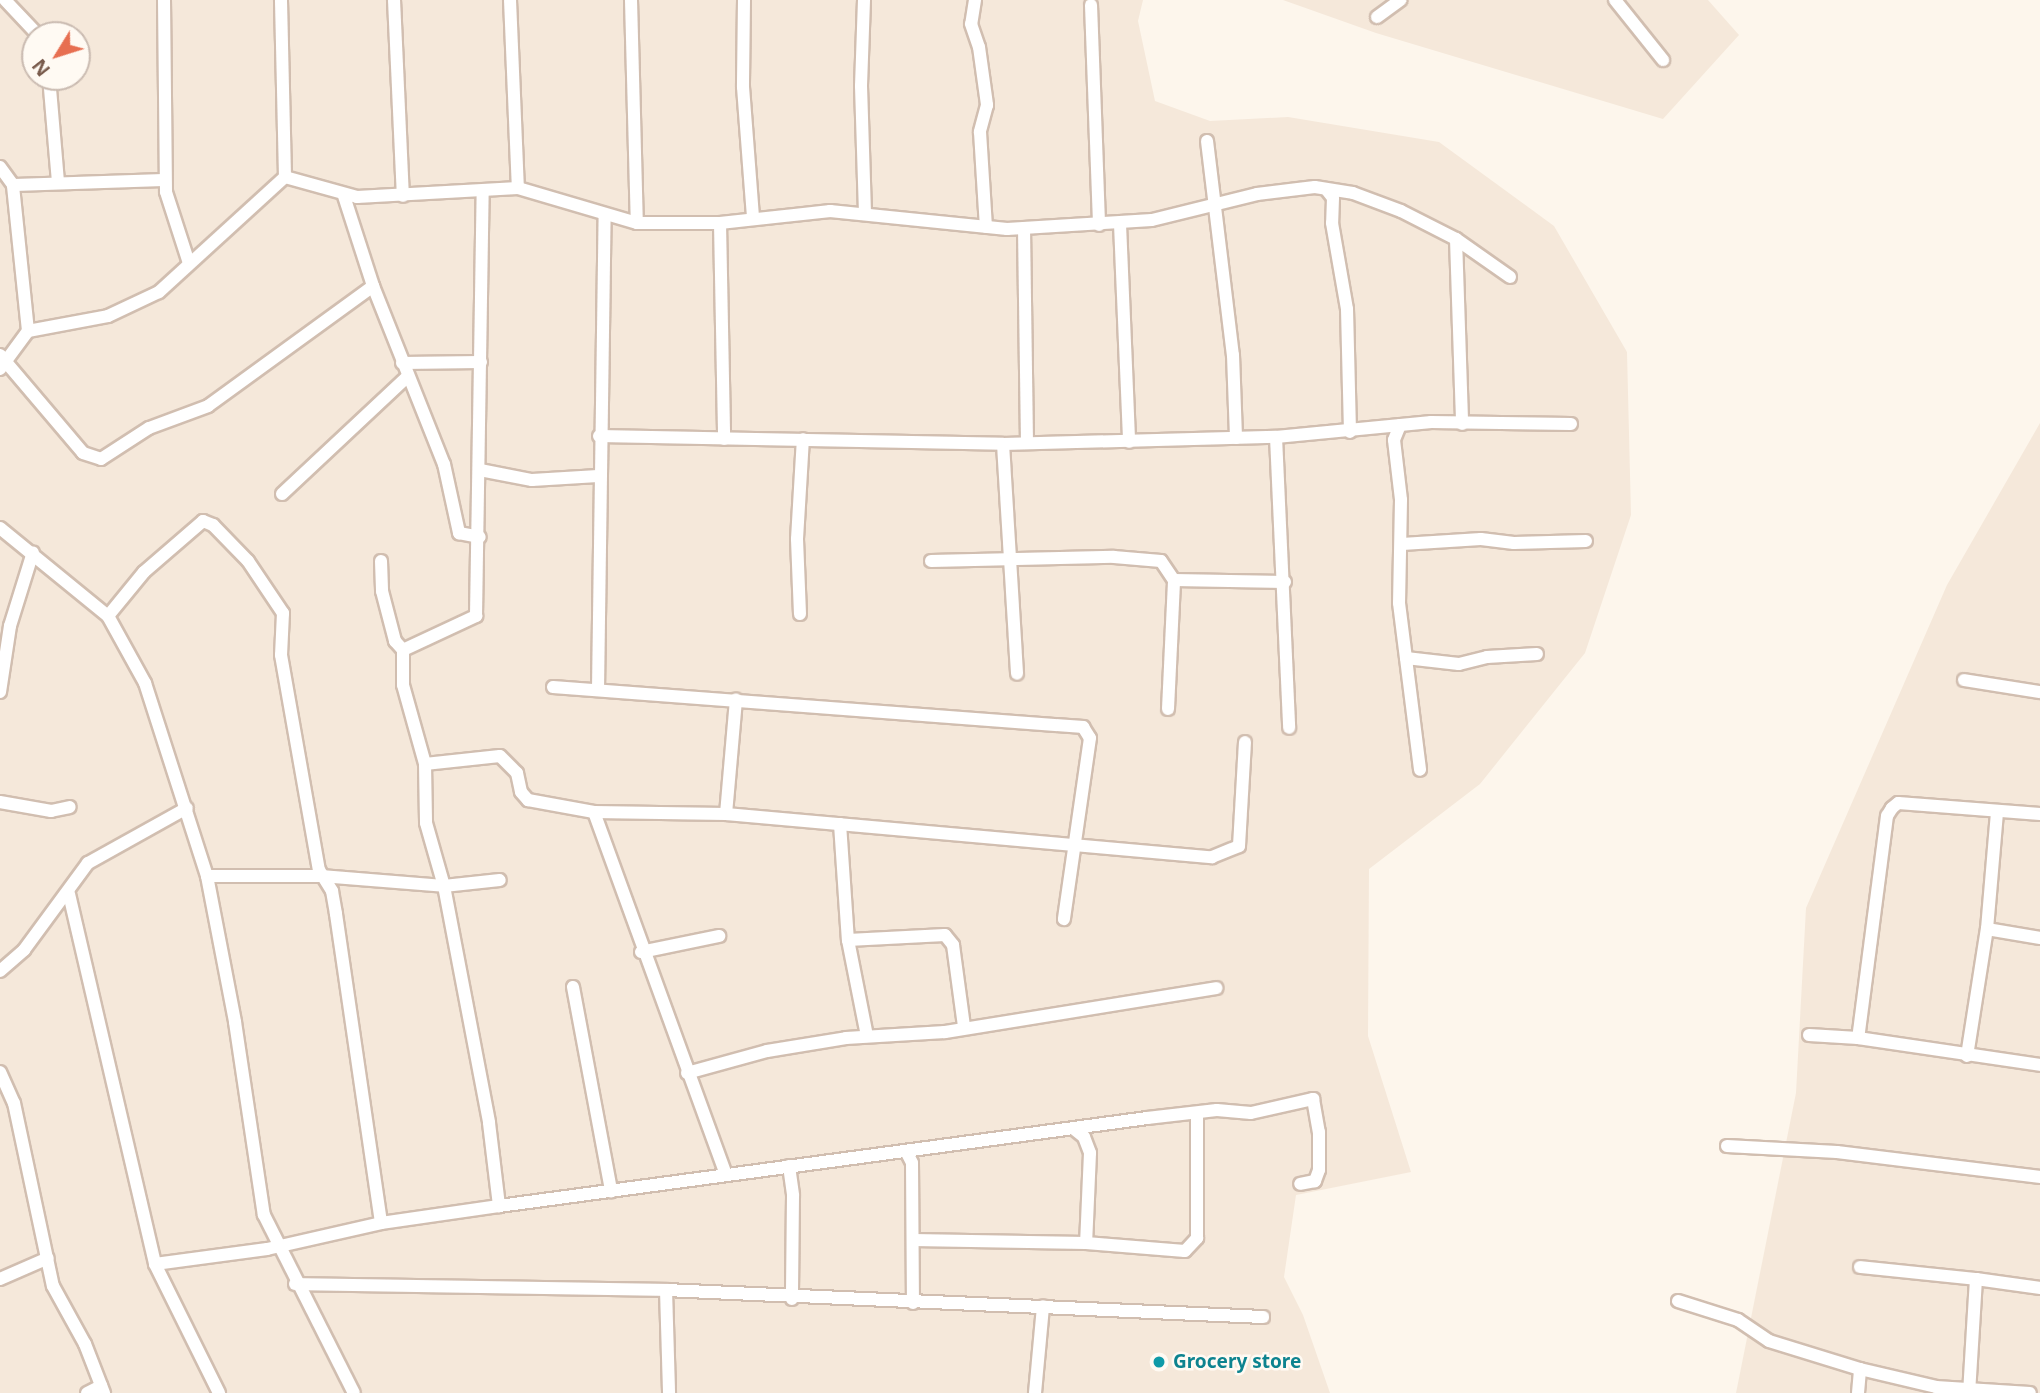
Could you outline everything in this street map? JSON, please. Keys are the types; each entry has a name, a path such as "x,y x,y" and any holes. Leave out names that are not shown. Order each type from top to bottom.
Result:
{"street":[{"path":"5,0 25,21"},
{"path":"164,0 165,180 168,204 188,263"},
{"path":"281,0 285,177 159,292 108,316 28,331 2,361 83,453 101,459 149,428 208,406 373,286"},
{"path":"394,0 403,195"},
{"path":"510,0 518,188"},
{"path":"631,0 637,223"},
{"path":"744,0 743,87 753,218"},
{"path":"864,0 861,86 865,213"},
{"path":"975,0 971,24 979,47 987,105 980,132 986,228"},
{"path":"1377,17 1400,0"},
{"path":"1615,0 1663,60"},
{"path":"1091,5 1099,225"},
{"path":"50,91 58,183"},
{"path":"1207,141 1236,385 1236,438"},
{"path":"0,167 13,185 28,331"},
{"path":"285,177 344,196 518,188 605,217 637,223 720,223 753,218 865,213 929,225 986,228 1120,224 1215,206 1257,194 1326,188 1369,199 1456,239 1510,277"},
{"path":"13,185 165,180"},
{"path":"1326,188 1333,198 1332,223 1347,309 1350,432"},
{"path":"403,650 476,616 480,537 483,191"},
{"path":"344,196 401,363 444,464 459,533 480,537"},
{"path":"598,690 598,477 605,217"},
{"path":"720,223 724,439"},
{"path":"1120,224 1129,442"},
{"path":"1024,228 1027,443"},
{"path":"1456,239 1462,424"},
{"path":"401,363 481,362"},
{"path":"282,494 407,377"},
{"path":"599,436 1003,444 1276,437 1350,432 1400,425 1571,424"},
{"path":"1400,425 1394,440 1402,544 1399,603 1420,770"},
{"path":"1382,427 1394,440"},
{"path":"1276,437 1285,582 1282,621 1289,728"},
{"path":"800,614 797,539 803,439"},
{"path":"1003,444 1017,674"},
{"path":"480,470 532,480 598,477"},
{"path":"108,616 144,572 199,522 213,526 248,561 284,620 281,655 321,876 332,891 337,914 381,1223"},
{"path":"0,528 33,552 108,616 145,683 187,808 206,876 235,1022 257,1188 277,1246 354,1393"},
{"path":"1402,544 1481,539 1514,543 1586,541"},
{"path":"0,692 10,626 33,552"},
{"path":"931,561 1114,557 1161,561 1174,580 1168,709"},
{"path":"381,561 382,591 395,641 403,650 403,685 425,764 426,823 444,887 489,1123 499,1206"},
{"path":"1174,580 1285,582"},
{"path":"1406,658 1460,664 1487,656 1537,654"},
{"path":"1964,680 2040,692"},
{"path":"553,687 1083,727 1090,738 1064,919"},
{"path":"726,814 736,699"},
{"path":"425,764 500,756 517,774 521,792 528,800 594,812 726,814 1074,842 1212,857 1236,850 1245,742"},
{"path":"0,802 51,811 70,807"},
{"path":"1858,1038 1886,816 1898,803 2040,814"},
{"path":"0,971 24,950 69,894 88,863 187,808"},
{"path":"594,812 641,952 726,1175"},
{"path":"1967,1056 1987,929 1997,812"},
{"path":"840,824 848,940 867,1036"},
{"path":"206,876 321,876 444,887 500,880"},
{"path":"69,894 155,1264 219,1393"},
{"path":"1987,929 2040,938"},
{"path":"848,940 945,935 953,945 964,1026"},
{"path":"641,952 719,936"},
{"path":"573,988 611,1191"},
{"path":"687,1073 767,1051 867,1036 944,1032 964,1026 1216,988"},
{"path":"1809,1035 1858,1038 2040,1065"},
{"path":"0,1072 14,1103 53,1286 103,1389 87,1393"},
{"path":"155,1264 277,1246 381,1223 499,1206 1073,1128 1197,1113 1251,1113 1313,1099 1319,1132 1319,1170 1315,1181 1300,1184"},
{"path":"913,1240 1086,1243 1185,1251 1195,1243 1197,1113"},
{"path":"1073,1128 1084,1137 1090,1153 1086,1243"},
{"path":"1727,1146 1837,1152 2040,1177"},
{"path":"906,1152 912,1163 913,1303"},
{"path":"789,1166 793,1196 792,1298"},
{"path":"0,1279 48,1258"},
{"path":"1860,1267 2040,1288"},
{"path":"1969,1390 1976,1279"},
{"path":"295,1284 666,1290 792,1298 1043,1306 1264,1317"},
{"path":"666,1290 669,1393"},
{"path":"1678,1301 1738,1320 1769,1341 1860,1369 1922,1385 2030,1393"},
{"path":"1035,1393 1043,1306"},
{"path":"1858,1393 1860,1369"}],"shaded area":[{"path":"0,0 1143,0 1138,21 1155,101 1210,121 1288,117 1439,142 1554,226 1627,352 1631,515 1585,653 1480,784 1369,869 1368,1036 1411,1172 1296,1195 1284,1277 1303,1315 1330,1393 0,1393"},
{"path":"1283,0 1708,0 1739,35 1663,119 1376,33"},
{"path":"2040,423 2040,1393 1736,1393 1796,1093 1806,908 1947,585"}],"place":[{"name":"Grocery store","path":"1159,1362"}]}
